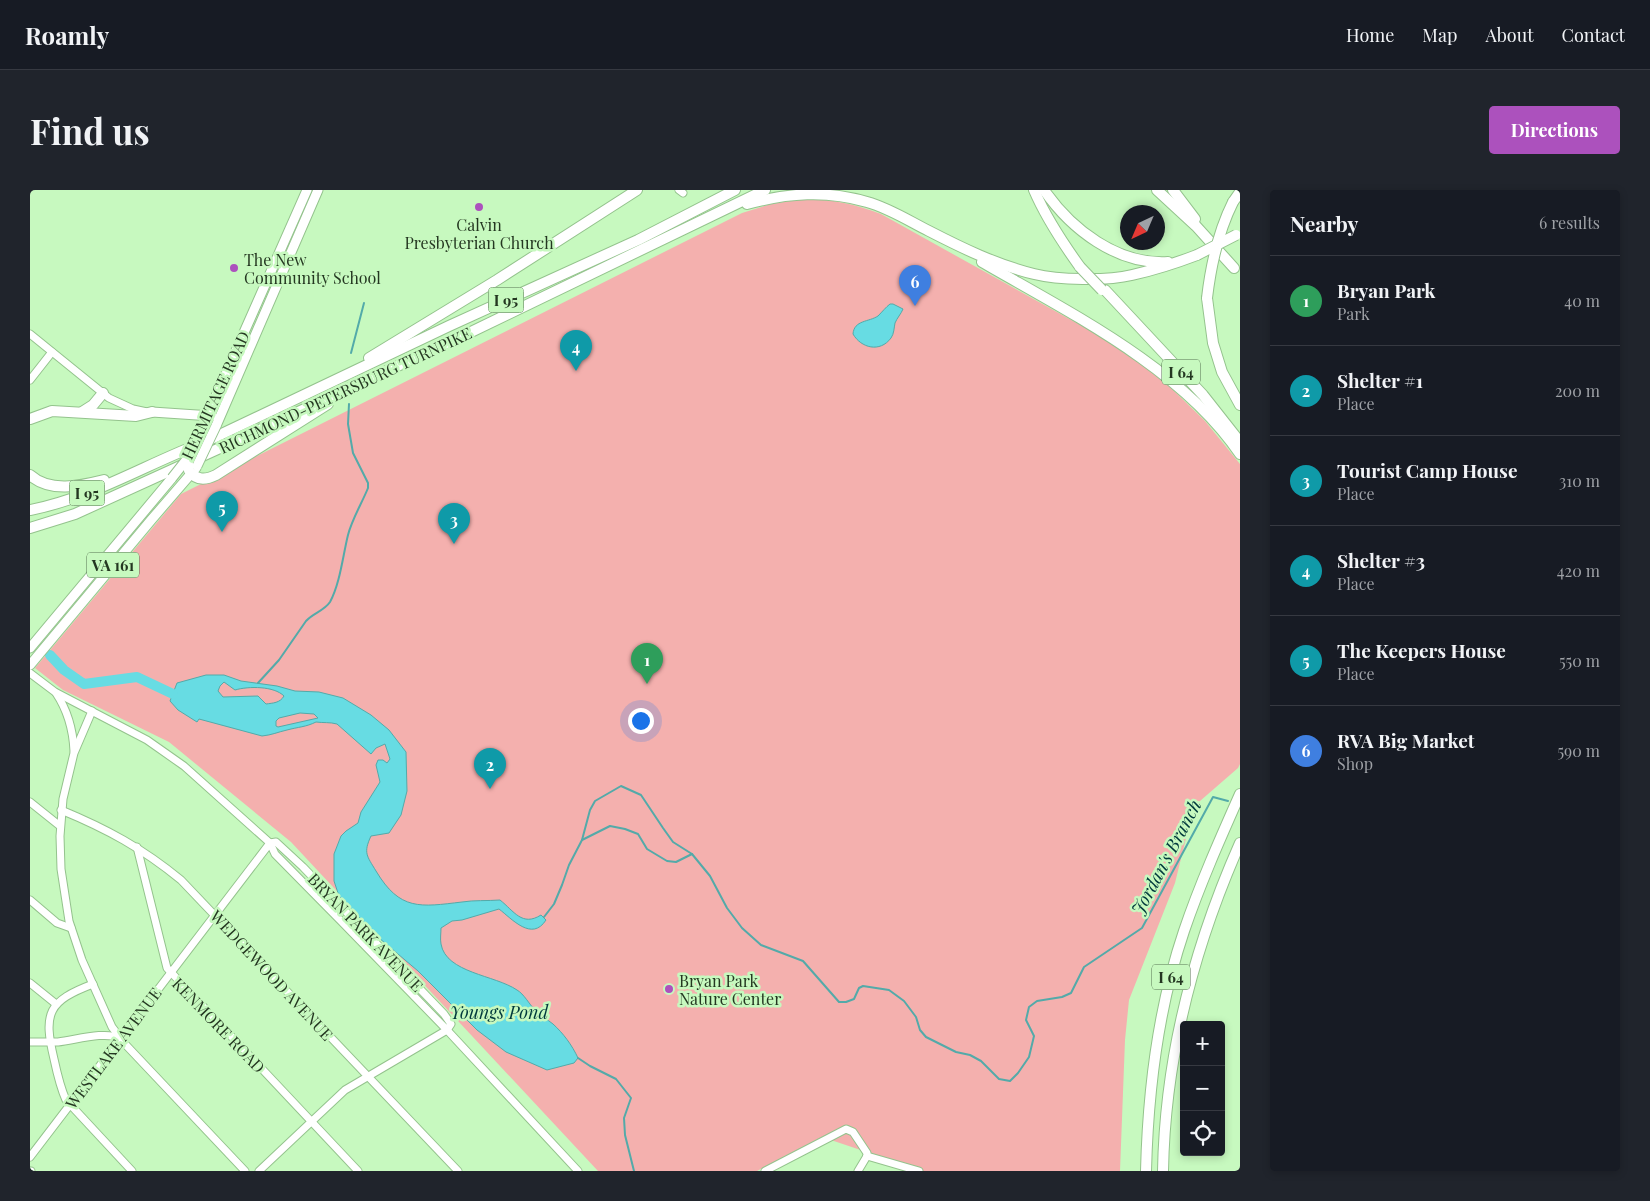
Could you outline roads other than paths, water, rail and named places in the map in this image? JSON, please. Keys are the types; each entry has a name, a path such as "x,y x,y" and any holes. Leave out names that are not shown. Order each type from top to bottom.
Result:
{"highway":[{"path":"317,389 490,285 637,190"},
{"name":"RICHMOND-PETERSBURG TURNPIKE","path":"30,510 85,493 176,453 207,442 449,326 638,240 735,190"},
{"name":"RICHMOND-PETERSBURG TURNPIKE","path":"30,528 75,514 480,328 765,190"},
{"path":"1034,190 1042,210 1052,226 1083,267"},
{"name":"I 64","path":"1040,190 1083,267 1203,395 1240,442"},
{"path":"1044,190 1063,214 1085,233 1122,255 1137,260 1183,261"},
{"path":"1156,190 1196,226 1237,272"},
{"path":"1173,190 1237,272"},
{"path":"1240,192 1220,229 1207,298 1213,343 1222,372 1240,405"},
{"path":"725,210 767,198 793,194 815,194 867,202 890,211 990,260 1035,274 1058,278 1130,276 1183,261 1238,234"},
{"path":"936,235 1109,336 1145,361 1194,401 1240,454"},
{"path":"187,459 198,478 206,480 216,476 357,384"},
{"path":"81,412 93,406 102,393"},
{"path":"30,419 52,411 136,416 152,412"},
{"path":"30,475 45,484 63,487 93,482 141,469"},
{"name":"I 64","path":"1146,1171 1147,1130 1154,1063 1162,1016 1175,961 1198,891 1240,794"},
{"name":"I 64","path":"1163,1171 1165,1118 1176,1040 1203,938 1240,843"}],"main road":[{"name":"HERMITAGE ROAD","path":"30,648 187,459 208,416 308,190"},
{"name":"HERMITAGE ROAD","path":"30,665 193,470 216,426 318,190"},
{"path":"152,412 220,417"}],"street":[{"path":"30,334 117,403 133,410 152,412"},
{"path":"30,380 52,352"},
{"name":"BRYAN PARK AVENUE","path":"30,673 55,692 147,740 184,766 270,843 275,854 446,1030 578,1171"},
{"path":"55,692 66,709 73,735 74,753"},
{"path":"92,711 74,753 68,776 60,826 62,876 71,928 112,1028 245,1171"},
{"path":"30,802 60,826"},
{"name":"WEDGEWOOD AVENUE","path":"62,810 96,824 137,847 181,880 458,1171"},
{"name":"BRYAN PARK AVENUE","path":"270,843 276,842 303,867 444,1014 451,1024 446,1030"},
{"name":"WESTLAKE AVENUE","path":"30,1157 270,843"},
{"name":"KENMORE ROAD","path":"137,847 164,962 170,973 358,1171"},
{"path":"30,900 56,923 71,928"},
{"path":"30,983 56,1004"},
{"path":"93,984 73,993 56,1004 49,1020 50,1042 62,1090 70,1105 132,1171"},
{"path":"259,1171 345,1090 446,1030"},
{"path":"30,1042 50,1042 100,1036 121,1038"},
{"path":"765,1171 778,1168 846,1130 853,1132 868,1156 919,1171"},
{"path":"858,1171 868,1156"}],"water":[{"path":"890,304 903,309 887,343 882,346 871,347 856,339 853,334 856,326 878,316"},
{"name":"Youngs Pond","path":"206,675 224,675 241,681 277,686 295,691 319,692 343,698 371,715 389,730 406,752 407,791 401,815 389,833 371,836 367,847 370,862 385,884 394,893 403,900 412,903 434,905 500,900 514,913 523,918 529,919 541,915 546,920 535,929 528,929 516,923 499,909 462,920 452,921 441,928 441,944 445,954 461,967 508,985 520,992 537,1012 553,1024 567,1039 578,1058 574,1063 547,1070 506,1052 477,1030 418,971 379,938 339,896 334,881 334,854 341,836 358,823 361,812 380,782 376,765 378,760 383,760 387,763 390,759 385,744 376,748 371,754 337,724 332,723 316,722 262,736 199,719 197,722 178,710 170,701 177,683","holes":["224,682 235,690 261,688 274,690 284,696 274,703 266,704 258,696 223,697 218,691","300,713 314,714 318,718 276,726 276,721 279,718"]}],"waterway":[{"path":"351,353 364,303"},
{"path":"258,683 279,660 306,621 328,605 336,587 350,529 368,488 368,483 353,453 348,424 349,404"},
{"path":"50,655 64,670 84,684 137,677 173,694"},
{"name":"Jordan's Branch","path":"544,917 554,904 569,865 582,840 590,810 595,801 621,786 641,795 673,842 692,854 710,876 727,908 742,928 761,945 803,961 839,1002 854,999 859,988 863,986 889,990 904,1001 916,1017 920,1030 926,1037 956,1052 970,1055 981,1061 999,1079 1010,1081 1029,1057 1034,1036 1026,1020 1029,1007 1037,1001 1062,997 1071,993 1084,967 1142,928 1213,797 1228,801"},
{"path":"582,840 610,826 638,834 647,849 667,861 676,862 692,854"},
{"path":"578,1058 616,1079 631,1098 624,1118 625,1135 634,1171"}],"place":[{"name":"Calvin Presbyterian Church","path":"479,207"},
{"name":"The New Community School","path":"234,268"},
{"name":"RVA Big Market","path":"915,306"},
{"name":"Shelter #3","path":"576,371"},
{"name":"The Keepers House","path":"222,532"},
{"name":"Tourist Camp House","path":"454,544"},
{"name":"Bryan Park","path":"647,684"},
{"name":"Shelter #1","path":"490,789"},
{"name":"Bryan Park Nature Center","path":"669,989"}]}
